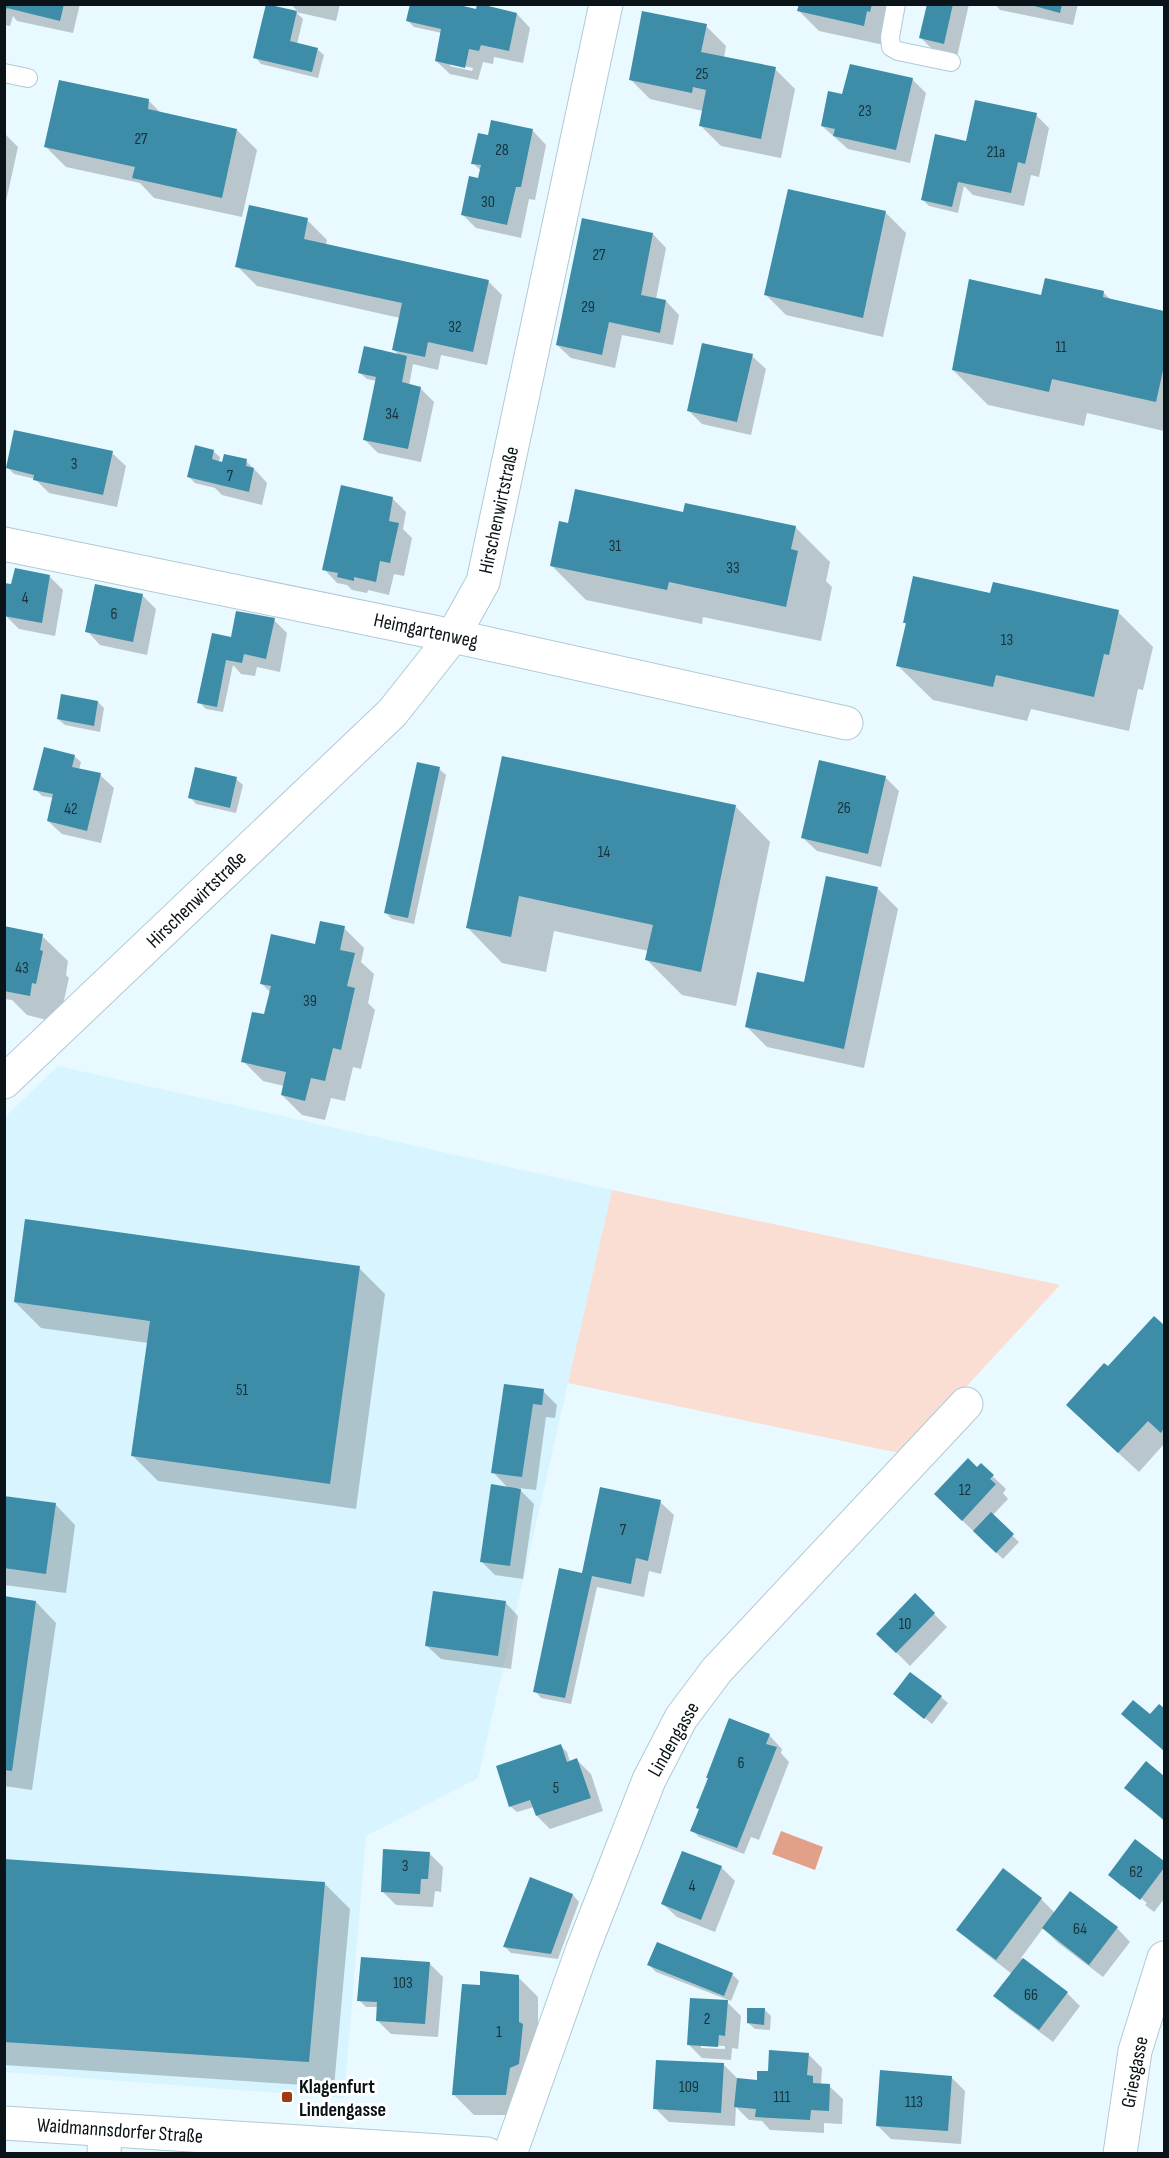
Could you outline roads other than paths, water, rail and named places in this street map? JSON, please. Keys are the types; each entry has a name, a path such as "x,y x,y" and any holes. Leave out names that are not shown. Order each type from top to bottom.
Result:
{"street":[{"name":"Hirschenwirtstraße","path":"4,1082 392,714 453,636 483,582 606,4"},
{"name":"Heimgartenweg","path":"4,544 453,636 846,723"},
{"name":"Lindengasse","path":"510,2154 594,1919 649,1780 681,1718 717,1670 966,1404"},
{"name":"Griesgasse","path":"1120,2154 1135,2051 1164,1958"},
{"name":"Waidmannsdorfer Straße","path":"4,2123 104,2142 486,2154"}],"lane":[{"path":"897,4 890,37 891,46 898,51 951,62"},
{"path":"4,73 28,78"}],"place":[{"name":"Klagenfurt Lindengasse","path":"287,2097"}]}
